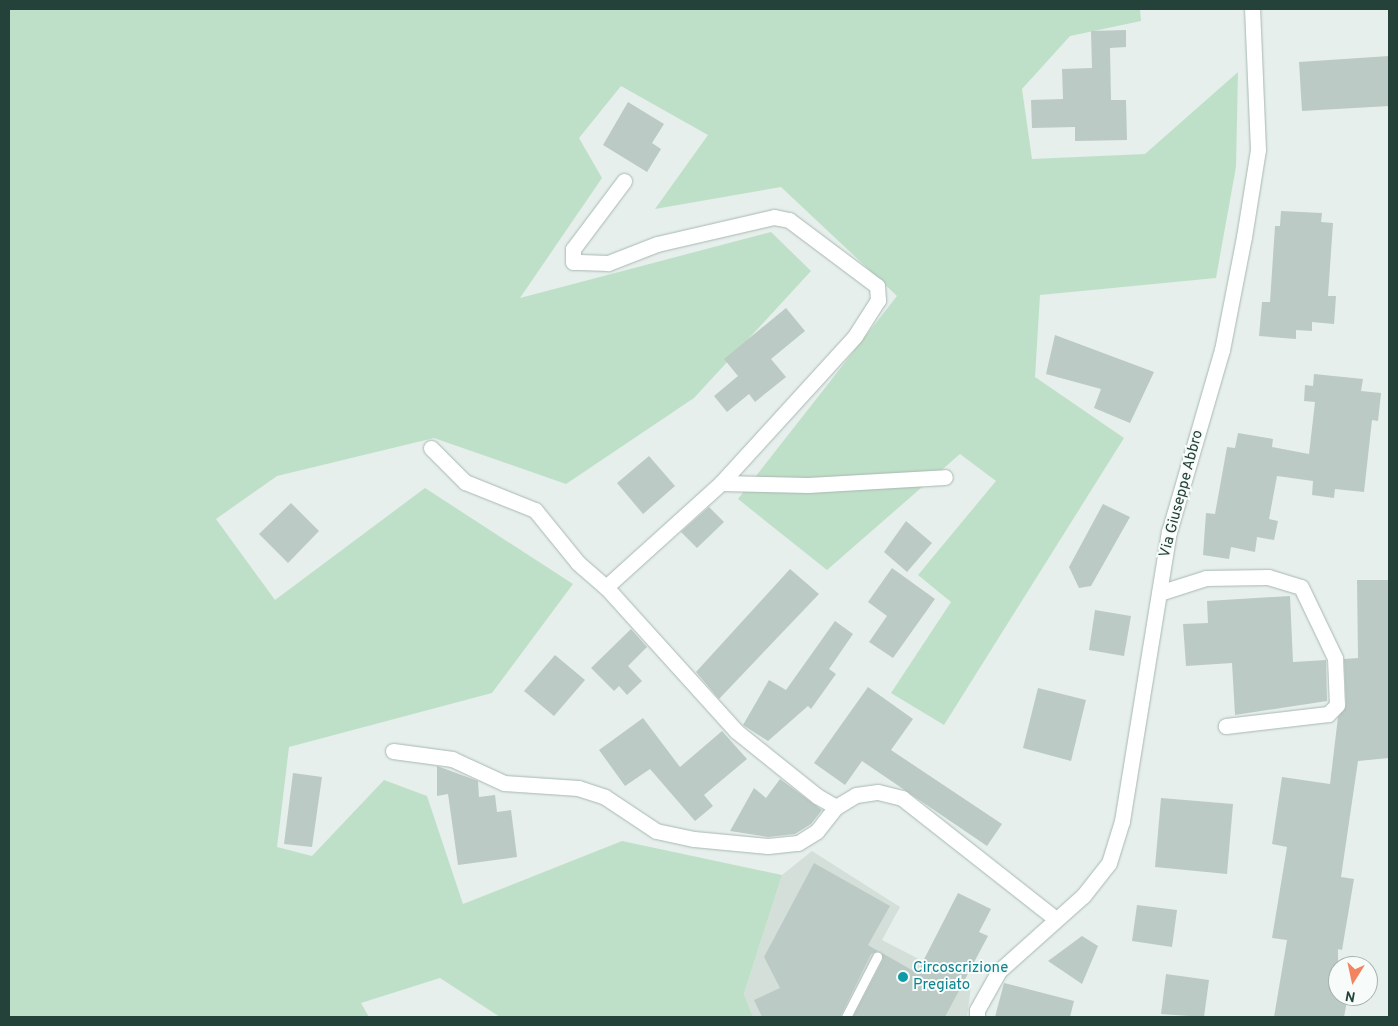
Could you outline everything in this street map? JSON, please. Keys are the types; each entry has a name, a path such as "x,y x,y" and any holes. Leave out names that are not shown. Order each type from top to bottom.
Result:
{"street":[{"name":"Via Giuseppe Abbro","path":"977,1017 977,1010 999,971 1056,918 1083,896 1109,863 1122,821 1169,532 1222,350 1244,237 1258,150 1252,9"},
{"path":"606,587 721,483 855,336 878,300 877,286 789,220 774,217 657,244 608,263 573,262 574,249 624,181"},
{"path":"432,448 465,482 535,510 578,562 606,587 736,731 817,796 836,807"},
{"path":"721,483 808,485 945,477"},
{"path":"1159,593 1206,578 1268,577 1300,587 1335,658 1338,705 1328,714 1226,726"},
{"path":"393,751 452,759 504,783 578,788 605,797 656,831 694,839 768,846 798,843 817,831 836,807 856,795 878,792 902,798 1056,918"}],"lane":[{"path":"846,1017 877,957"}],"shaded area":[{"path":"812,851 900,907 882,940 971,986 967,1017 753,1017 744,994 782,875"}],"green space":[{"path":"9,9 1140,9 1141,21 1070,36 1022,89 1032,159 1145,154 1238,72 1236,167 1216,278 1040,295 1035,377 1124,438 944,725 891,693 951,602 918,575 996,481 960,454 827,570 738,499 897,296 781,187 655,209 708,135 621,86 579,138 602,178 520,298 771,232 811,271 694,398 566,484 434,438 277,476 216,519 275,600 425,488 573,584 492,693 289,747 277,847 312,856 384,780 427,796 463,904 622,841 782,875 744,994 753,1017 500,1017 440,978 361,1003 369,1017 9,1017"}],"building":[{"path":"1126,30 1126,47 1110,48 1111,100 1126,100 1127,140 1075,141 1075,127 1032,128 1031,100 1063,99 1062,69 1092,68 1091,31"},
{"path":"1389,56 1389,106 1302,111 1299,62"},
{"path":"628,102 664,124 652,143 661,149 647,172 603,145"},
{"path":"1281,211 1322,213 1321,222 1333,223 1328,296 1336,296 1334,324 1312,322 1312,331 1296,330 1296,339 1259,336 1262,302 1270,302 1275,226 1280,226"},
{"path":"786,308 805,331 771,359 786,377 755,402 749,394 727,412 714,396 738,376 724,359"},
{"path":"1055,335 1154,372 1130,423 1094,408 1101,389 1046,374"},
{"path":"1314,374 1363,379 1361,391 1381,393 1378,421 1372,420 1364,492 1335,489 1334,498 1312,495 1313,481 1277,476 1269,519 1278,521 1274,540 1257,537 1255,552 1231,547 1229,559 1203,555 1206,513 1215,514 1227,447 1235,448 1238,433 1273,439 1272,447 1309,454 1315,402 1304,401 1305,385 1313,386"},
{"path":"649,456 675,486 643,514 617,483"},
{"path":"291,503 319,531 288,563 259,534"},
{"path":"1103,504 1130,517 1091,586 1079,588 1069,567"},
{"path":"709,507 724,522 697,548 681,532"},
{"path":"906,521 932,543 907,572 884,552"},
{"path":"892,568 935,599 893,658 869,642 887,616 868,602"},
{"path":"790,569 819,594 719,699 696,672"},
{"path":"1357,580 1389,580 1389,758 1358,761 1341,877 1354,879 1342,950 1338,949 1338,956 1328,956 1328,1006 1346,1006 1344,1017 1274,1017 1287,940 1272,938 1287,847 1272,844 1282,777 1330,784 1338,717 1346,705 1344,659 1358,658"},
{"path":"1290,596 1293,662 1326,660 1327,701 1235,715 1232,663 1186,666 1183,624 1208,623 1207,601"},
{"path":"1095,610 1131,616 1124,656 1089,650"},
{"path":"835,621 853,634 829,669 836,674 811,709 808,706 768,741 743,725 769,680 786,690"},
{"path":"631,629 647,647 628,666 642,681 627,695 619,686 614,691 591,668"},
{"path":"555,655 585,680 554,716 524,691"},
{"path":"868,687 913,719 891,750 1002,824 987,846 862,761 845,785 814,763"},
{"path":"1038,688 1086,700 1071,761 1023,748"},
{"path":"643,718 680,767 722,731 747,759 704,795 713,806 695,821 650,769 625,786 599,750"},
{"path":"437,766 478,781 479,797 495,795 497,812 511,810 517,857 458,865 448,794 437,796"},
{"path":"293,773 322,777 312,847 284,844"},
{"path":"780,779 822,810 811,824 795,834 768,837 730,831 754,788 766,798"},
{"path":"1161,798 1233,804 1227,874 1155,867"},
{"path":"814,863 890,906 868,945 878,951 871,954 840,1017 762,1017 754,1000 780,988 764,957"},
{"path":"958,893 991,909 979,932 988,936 945,1017 853,1017 883,960 882,953 917,973"},
{"path":"1137,905 1177,910 1172,947 1132,941"},
{"path":"1082,936 1098,946 1082,984 1048,961"},
{"path":"1166,974 1209,980 1204,1017 1161,1014"},
{"path":"1004,983 1074,1001 1070,1017 995,1017"}],"place":[{"name":"Circoscrizione Pregiato","path":"903,977"}]}
